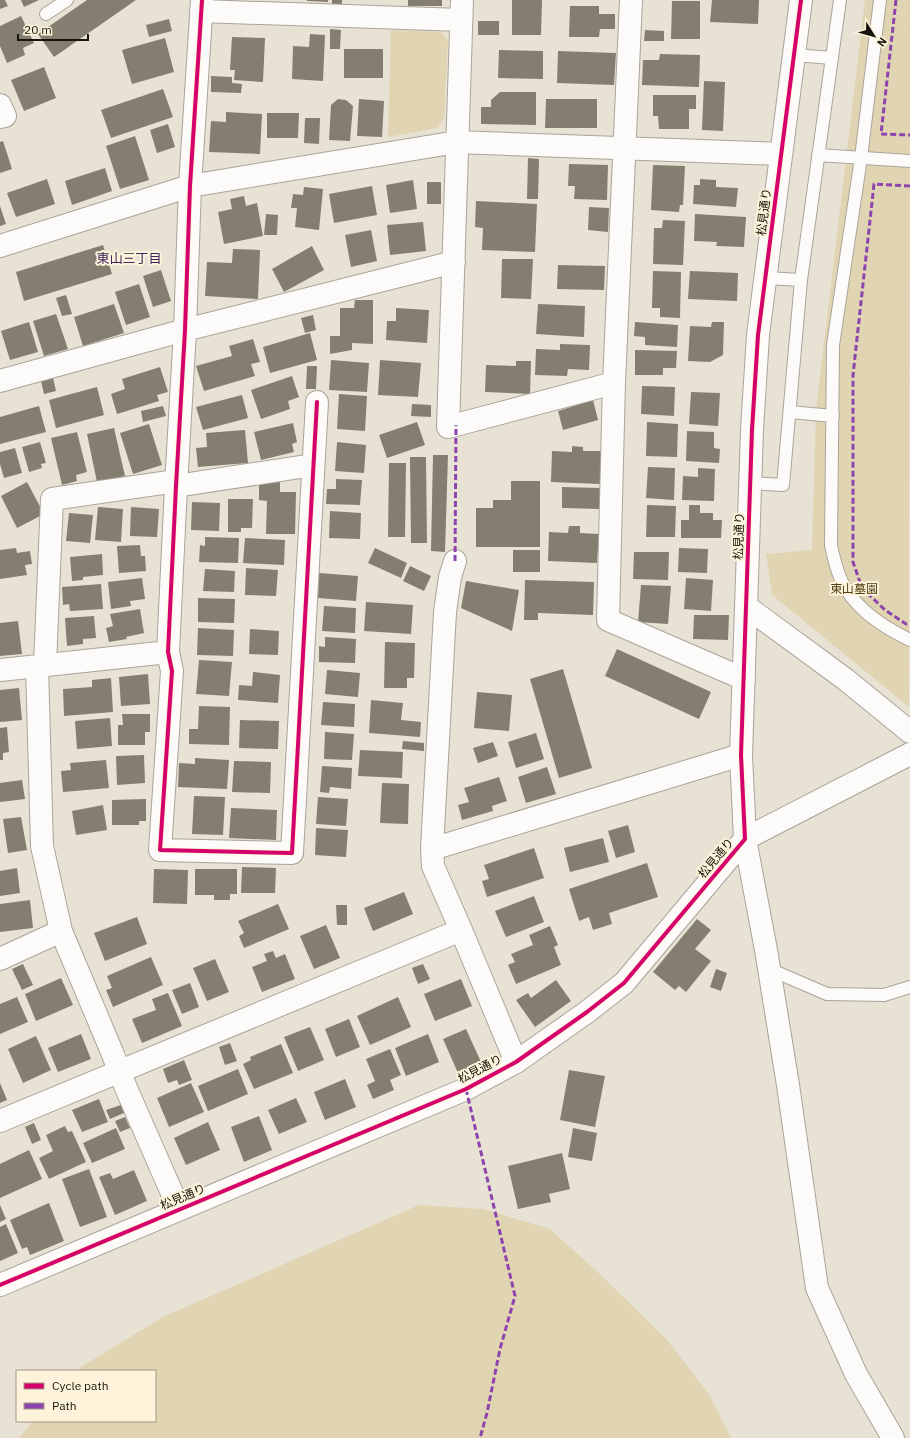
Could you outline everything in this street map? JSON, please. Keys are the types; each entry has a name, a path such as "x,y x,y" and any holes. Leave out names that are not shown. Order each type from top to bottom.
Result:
{"street":[{"path":"631,0 614,383 608,620 744,679"},
{"name":"松見通り","path":"0,1285 466,1089 516,1062 587,1012 624,983 745,839 741,755 752,430 758,335 801,0"},
{"path":"317,402 292,853 160,850 172,671 168,652 185,330 190,186 201,5 462,10 448,427 614,383"},
{"path":"0,105 5,116 0,117"},
{"path":"0,246 190,186 457,142 781,154"},
{"path":"0,381 185,330 454,262"},
{"path":"179,1209 119,1071 61,931 42,846 41,665 52,499 313,465"},
{"path":"455,561 450,577 445,612 432,848 433,866 462,930 516,1062"},
{"path":"747,607 845,679 910,732"},
{"path":"0,670 168,652"},
{"path":"893,1438 856,1374 817,1288 788,1085 769,969 745,839 910,754"},
{"path":"432,848 741,755"},
{"path":"0,1121 462,930"},
{"path":"0,959 61,931"}],"lane":[{"path":"46,14 67,0"},
{"path":"751,483 783,485 801,280 840,0"},
{"path":"880,0 861,158 833,345 831,545 836,565 845,589 866,613 892,632 910,640"},
{"path":"794,55 832,58"},
{"path":"818,155 910,161"},
{"path":"766,278 801,280"},
{"path":"790,412 833,416"},
{"path":"769,969 827,994 884,994 910,987"}],"green space":[{"name":"東山墓園","path":"865,0 910,0 909,707 772,595 766,554 812,550 816,410"},
{"path":"391,30 441,32 448,40 444,118 438,128 388,137"},
{"path":"419,1205 483,1209 550,1229 603,1277 667,1340 709,1394 731,1438 19,1438 32,1422 156,1422 156,1370 78,1370 163,1317"}],"building":[{"path":"0,0 5,0 8,6 0,9"},
{"path":"21,0 39,0 24,7"},
{"path":"87,0 136,0 54,57 38,34"},
{"path":"328,0 328,2 307,1"},
{"path":"332,0 342,0 342,5 332,5"},
{"path":"408,0 442,0 442,6 408,6"},
{"path":"512,0 542,0 541,35 512,35"},
{"path":"712,0 759,0 758,24 710,22"},
{"path":"672,1 700,1 700,39 671,39"},
{"path":"570,6 599,6 599,14 615,14 615,29 600,29 599,37 569,37"},
{"path":"21,16 34,43 23,48 25,55 7,63 0,46 0,26"},
{"path":"169,19 172,31 149,37 146,25"},
{"path":"478,21 499,21 499,35 478,35"},
{"path":"330,29 341,30 340,49 330,49"},
{"path":"645,30 664,31 664,41 644,41"},
{"path":"310,34 325,35 323,81 292,79 293,46 309,47"},
{"path":"232,37 265,38 263,82 234,80 235,70 230,70"},
{"path":"165,38 174,72 132,84 122,50"},
{"path":"344,49 383,49 383,78 344,78"},
{"path":"499,50 543,51 543,79 498,78"},
{"path":"558,51 616,53 614,85 557,83"},
{"path":"660,54 700,55 699,87 642,85 643,60 659,60"},
{"path":"44,67 56,98 24,111 11,80"},
{"path":"211,76 232,77 232,83 242,84 241,93 211,92"},
{"path":"704,81 725,82 723,131 702,130"},
{"path":"163,89 173,117 111,138 101,110"},
{"path":"500,92 536,92 536,125 481,124 481,107 491,107 491,100"},
{"path":"653,95 696,95 696,109 689,109 689,129 659,129 658,116 653,116"},
{"path":"338,99 346,100 353,106 350,141 329,140 331,105"},
{"path":"359,99 384,101 382,137 357,136"},
{"path":"546,99 597,99 597,128 545,128"},
{"path":"226,112 262,114 260,154 209,152 211,121 226,122"},
{"path":"267,113 299,113 298,138 267,138"},
{"path":"305,118 320,118 319,144 304,143"},
{"path":"168,124 175,147 157,153 150,130"},
{"path":"135,136 149,180 120,189 106,146"},
{"path":"3,141 12,169 0,173 0,142"},
{"path":"528,158 539,159 538,199 527,199"},
{"path":"569,164 608,165 607,200 574,199 575,186 568,186"},
{"path":"653,165 685,166 683,205 680,205 679,212 651,210"},
{"path":"105,168 112,191 72,205 65,181"},
{"path":"47,179 55,204 16,217 7,193"},
{"path":"700,179 716,180 716,187 738,188 736,207 693,204 694,185 700,185"},
{"path":"413,180 417,209 390,213 386,185"},
{"path":"427,182 441,182 441,204 427,204"},
{"path":"372,186 377,215 334,223 329,194"},
{"path":"304,187 323,189 319,230 295,227 297,208 291,208 293,194 303,195"},
{"path":"244,196 246,206 257,203 263,236 224,244 218,212 232,209 230,199"},
{"path":"476,201 537,204 535,252 482,250 483,228 475,227"},
{"path":"0,206 6,224 0,226"},
{"path":"589,207 609,208 608,232 588,230"},
{"path":"266,214 278,215 277,235 264,235"},
{"path":"695,214 746,217 744,247 716,246 717,242 694,241"},
{"path":"663,220 685,221 683,265 653,264 654,228 662,228"},
{"path":"423,222 426,251 390,255 387,225"},
{"path":"371,230 377,261 351,267 345,235"},
{"path":"103,245 112,274 24,301 16,272"},
{"path":"312,246 324,270 284,292 272,269"},
{"path":"233,249 260,250 258,299 205,296 207,262 232,263"},
{"path":"502,259 533,259 531,299 501,298"},
{"path":"558,265 605,266 604,290 557,289"},
{"path":"161,270 171,301 153,307 143,276"},
{"path":"653,271 681,272 680,318 660,317 660,308 652,308"},
{"path":"690,271 738,273 737,301 688,299"},
{"path":"139,284 150,317 126,325 115,292"},
{"path":"66,295 72,314 62,316 56,298"},
{"path":"355,300 373,300 373,344 352,343 352,350 330,354 330,336 340,336 340,308 354,308"},
{"path":"114,304 124,333 83,346 74,317"},
{"path":"538,304 585,306 584,337 536,334"},
{"path":"396,308 429,310 427,343 386,340 387,321 396,321"},
{"path":"56,314 68,349 44,356 33,321"},
{"path":"313,315 316,330 305,333 301,318"},
{"path":"29,322 38,352 10,360 1,331"},
{"path":"635,322 678,325 677,347 645,345 645,337 634,336"},
{"path":"712,322 724,322 723,355 710,362 688,361 690,326 711,327"},
{"path":"310,333 317,360 270,373 263,347"},
{"path":"253,339 260,362 251,364 255,376 204,391 196,366 232,356 229,346"},
{"path":"560,344 590,345 589,370 568,369 567,376 535,375 536,349 560,350"},
{"path":"635,350 677,351 676,368 663,368 663,375 635,375"},
{"path":"331,360 369,363 367,392 329,390"},
{"path":"380,360 421,363 418,397 378,395"},
{"path":"516,361 531,361 530,394 485,392 486,365 516,366"},
{"path":"307,366 317,366 316,389 306,389"},
{"path":"160,367 168,392 157,395 159,401 117,414 111,394 125,389 122,379"},
{"path":"292,376 299,397 288,401 290,409 261,419 251,390"},
{"path":"53,378 56,391 44,394 41,381"},
{"path":"642,386 675,387 674,416 641,414"},
{"path":"97,387 104,415 56,428 49,400"},
{"path":"691,392 720,393 718,426 689,424"},
{"path":"339,394 367,396 365,431 337,429"},
{"path":"242,395 248,418 203,430 196,407"},
{"path":"593,400 598,420 563,430 558,411"},
{"path":"412,404 431,405 431,417 411,416"},
{"path":"39,406 46,432 0,444 0,417"},
{"path":"163,406 166,416 143,422 141,411"},
{"path":"417,422 425,445 387,458 379,435"},
{"path":"647,422 678,424 677,457 646,456"},
{"path":"293,423 297,442 292,444 294,452 261,460 254,432"},
{"path":"149,424 162,465 133,474 120,433"},
{"path":"114,428 125,476 97,482 87,434"},
{"path":"245,430 248,463 198,467 196,448 207,447 206,433"},
{"path":"687,431 714,432 714,448 720,449 719,463 686,461"},
{"path":"77,432 87,472 76,475 77,481 62,485 51,438"},
{"path":"40,442 46,463 41,464 42,468 29,472 22,447"},
{"path":"337,442 366,445 364,473 335,471"},
{"path":"572,446 583,447 583,451 602,451 600,484 551,482 552,451 572,452"},
{"path":"15,448 22,473 4,478 0,464 0,452"},
{"path":"433,455 448,455 445,552 431,551"},
{"path":"410,457 426,457 427,543 411,543"},
{"path":"389,463 406,463 405,537 388,537"},
{"path":"648,467 675,468 674,500 646,498"},
{"path":"698,468 715,469 714,501 682,500 683,476 698,477"},
{"path":"336,479 362,480 360,505 326,504 327,489 336,489"},
{"path":"511,481 540,481 540,547 476,547 476,508 493,508 493,500 511,500"},
{"path":"27,482 44,514 17,528 1,496"},
{"path":"259,482 280,482 280,492 296,492 295,534 266,534 267,501 259,500"},
{"path":"562,487 601,488 600,509 562,508"},
{"path":"228,499 253,499 252,528 241,528 241,532 228,532"},
{"path":"192,502 220,503 219,531 191,530"},
{"path":"647,505 676,506 675,537 646,537"},
{"path":"689,505 700,505 700,513 713,513 713,520 722,520 721,538 681,538 681,520 689,520"},
{"path":"98,507 123,509 121,542 95,540"},
{"path":"131,507 159,509 157,537 130,536"},
{"path":"330,511 361,513 360,539 329,538"},
{"path":"69,513 93,515 90,543 66,541"},
{"path":"569,526 580,526 580,533 599,534 597,563 548,561 549,532 568,533"},
{"path":"205,537 239,538 238,563 199,562 200,545 205,546"},
{"path":"245,538 285,540 284,565 243,563"},
{"path":"140,545 141,556 145,556 146,571 119,573 117,546"},
{"path":"16,548 17,553 30,551 32,564 25,565 27,575 0,579 0,550"},
{"path":"375,548 407,563 401,578 368,563"},
{"path":"679,548 708,549 707,573 678,572"},
{"path":"513,550 540,550 540,572 513,572"},
{"path":"634,552 669,552 668,580 633,579"},
{"path":"102,554 103,575 83,577 83,580 72,581 70,557"},
{"path":"410,566 431,576 424,591 403,581"},
{"path":"246,568 278,570 276,596 245,595"},
{"path":"205,569 235,571 234,592 203,591"},
{"path":"319,573 358,576 356,601 318,598"},
{"path":"142,578 145,599 130,601 131,606 111,609 108,582"},
{"path":"686,578 713,580 711,611 684,609"},
{"path":"525,580 594,582 593,615 538,613 538,620 524,620"},
{"path":"466,581 519,590 512,631 461,608"},
{"path":"101,584 103,609 70,611 69,604 63,605 62,587"},
{"path":"641,585 671,586 668,624 638,622"},
{"path":"198,598 235,599 234,623 198,622"},
{"path":"366,602 413,605 411,634 364,631"},
{"path":"324,606 356,608 355,633 322,631"},
{"path":"140,609 144,633 126,637 127,639 109,642 106,628 113,626 110,614"},
{"path":"694,615 729,615 728,640 693,639"},
{"path":"94,616 96,638 83,639 83,644 67,646 65,618"},
{"path":"18,621 22,654 0,656 0,623"},
{"path":"198,628 234,630 233,656 197,655"},
{"path":"250,629 279,631 278,655 249,654"},
{"path":"325,637 356,639 355,663 319,662 319,646 325,647"},
{"path":"385,642 415,643 414,678 407,678 407,688 384,688"},
{"path":"617,649 711,692 699,719 605,676"},
{"path":"199,660 232,662 229,696 196,694"},
{"path":"563,669 592,768 559,778 530,679"},
{"path":"327,670 360,673 358,697 325,694"},
{"path":"253,672 280,675 278,703 238,700 239,685 252,686"},
{"path":"148,674 150,704 121,706 119,677"},
{"path":"111,678 113,712 64,716 63,689 92,687 92,680"},
{"path":"19,688 22,720 0,722 0,690"},
{"path":"477,692 512,695 509,731 474,728"},
{"path":"371,700 403,703 401,720 421,722 420,737 369,733"},
{"path":"323,702 355,704 354,727 321,725"},
{"path":"199,706 230,707 229,745 189,744 189,729 198,729"},
{"path":"122,714 150,714 150,732 145,732 145,745 118,745 118,725 123,725"},
{"path":"110,718 112,746 77,749 75,721"},
{"path":"240,720 279,721 278,749 239,748"},
{"path":"7,727 9,752 3,753 3,760 0,760 0,728"},
{"path":"325,732 354,734 352,760 324,759"},
{"path":"536,733 544,759 516,768 508,742"},
{"path":"403,741 424,743 424,751 402,749"},
{"path":"493,742 498,756 478,763 473,748"},
{"path":"360,750 403,752 402,778 358,776"},
{"path":"144,755 145,783 117,785 116,756"},
{"path":"195,758 229,760 227,789 178,787 179,763 195,764"},
{"path":"106,760 109,788 63,792 61,771 71,770 70,763"},
{"path":"234,761 271,762 270,793 232,792"},
{"path":"322,766 352,768 351,789 330,787 329,793 320,792"},
{"path":"547,767 556,794 526,803 518,777"},
{"path":"499,777 507,801 492,806 493,811 462,820 458,805 469,802 464,788"},
{"path":"22,780 25,799 0,802 0,783"},
{"path":"382,783 409,784 408,824 380,823"},
{"path":"194,796 225,797 223,835 192,834"},
{"path":"318,797 348,799 346,826 316,824"},
{"path":"146,799 146,821 139,821 139,825 112,825 112,800"},
{"path":"103,805 107,830 76,835 72,811"},
{"path":"231,808 277,810 276,840 229,838"},
{"path":"21,817 27,850 8,853 3,819"},
{"path":"628,825 635,852 616,858 608,831"},
{"path":"316,828 348,830 346,857 315,855"},
{"path":"603,838 609,862 570,872 564,848"},
{"path":"534,848 544,878 487,897 482,881 489,879 484,865"},
{"path":"647,863 658,897 609,913 612,924 593,930 589,917 579,921 569,889"},
{"path":"242,867 276,868 275,893 241,893"},
{"path":"17,868 20,893 0,896 0,871"},
{"path":"154,869 188,870 187,904 153,903"},
{"path":"195,869 237,869 237,894 230,894 230,900 214,900 214,895 195,895"},
{"path":"404,892 413,914 373,931 364,908"},
{"path":"534,896 544,922 506,937 495,911"},
{"path":"30,900 33,928 0,932 0,904"},
{"path":"278,904 289,929 244,948 239,936 244,933 238,921"},
{"path":"336,905 347,905 347,925 337,925"},
{"path":"137,917 147,944 105,961 94,933"},
{"path":"697,919 711,930 695,949 711,961 686,992 679,986 675,990 653,972"},
{"path":"326,925 340,958 314,969 300,936"},
{"path":"550,926 558,945 554,947 561,965 516,984 508,965 515,962 511,954 533,945 529,935"},
{"path":"273,951 276,958 285,954 295,979 262,992 252,967 267,961 264,954"},
{"path":"151,957 163,985 113,1007 106,990 112,988 107,976"},
{"path":"215,959 229,992 207,1001 193,968"},
{"path":"23,964 33,985 22,990 12,969"},
{"path":"423,964 430,979 418,984 412,968"},
{"path":"716,969 727,973 721,991 710,987"},
{"path":"61,978 73,1005 36,1021 25,994"},
{"path":"461,979 472,1006 435,1021 424,994"},
{"path":"556,980 571,1001 535,1027 516,1000 528,993 531,998"},
{"path":"190,983 199,1007 182,1014 172,990"},
{"path":"168,993 182,1026 142,1043 132,1019 156,1010 152,999"},
{"path":"17,997 28,1022 0,1034 0,1004"},
{"path":"398,997 411,1027 370,1045 357,1016"},
{"path":"349,1019 360,1047 336,1057 325,1029"},
{"path":"310,1027 324,1060 298,1071 284,1037"},
{"path":"466,1029 481,1062 458,1073 443,1039"},
{"path":"81,1034 91,1059 58,1072 48,1048"},
{"path":"428,1034 439,1062 406,1076 395,1048"},
{"path":"36,1036 51,1070 23,1083 8,1049"},
{"path":"230,1043 237,1061 225,1065 219,1047"},
{"path":"281,1044 293,1073 254,1089 243,1064 251,1060 250,1057"},
{"path":"390,1049 401,1075 390,1080 394,1090 373,1099 367,1085 375,1081 366,1059"},
{"path":"184,1060 192,1080 179,1085 177,1080 168,1083 163,1069"},
{"path":"238,1069 248,1094 208,1111 198,1086"},
{"path":"569,1070 605,1076 595,1127 560,1120"},
{"path":"345,1079 356,1107 325,1120 314,1092"},
{"path":"0,1083 7,1100 0,1103"},
{"path":"191,1083 204,1112 169,1127 157,1098"},
{"path":"296,1098 307,1122 279,1134 268,1110"},
{"path":"99,1099 108,1122 82,1132 72,1110"},
{"path":"121,1105 124,1113 110,1119 106,1110"},
{"path":"259,1116 272,1150 244,1162 231,1127"},
{"path":"125,1117 130,1128 120,1132 115,1121"},
{"path":"208,1122 220,1150 186,1165 174,1138"},
{"path":"34,1123 41,1140 32,1144 25,1127"},
{"path":"65,1126 68,1132 72,1131 86,1162 49,1179 39,1158 53,1151 46,1135"},
{"path":"116,1128 125,1149 92,1163 83,1143"},
{"path":"573,1128 597,1133 592,1161 568,1157"},
{"path":"29,1150 42,1179 0,1198 0,1164"},
{"path":"562,1153 570,1189 549,1194 551,1202 518,1209 508,1166"},
{"path":"89,1169 107,1217 80,1227 62,1179"},
{"path":"134,1170 147,1201 115,1215 99,1177 110,1173 113,1179"},
{"path":"49,1203 64,1241 30,1255 27,1247 22,1249 10,1220"},
{"path":"0,1205 6,1219 0,1222"},
{"path":"6,1224 18,1253 0,1261 0,1227"}],"marked path":[{"path":"896,0 881,134 910,135"},
{"path":"910,186 874,184 853,375 853,562 862,588 885,610 906,624 910,624"},
{"path":"455,561 456,425"},
{"path":"466,1089 515,1296 500,1349 487,1413 480,1438"}],"cycle path":[{"path":"202,0 190,186 185,330 168,652 172,671 160,850 292,853 317,402"},
{"path":"0,1285 466,1089 516,1062 587,1012 624,983 745,839 741,755 752,430 758,335 801,0"}],"district":[{"name":"東山三丁目","path":"129,258"}]}
